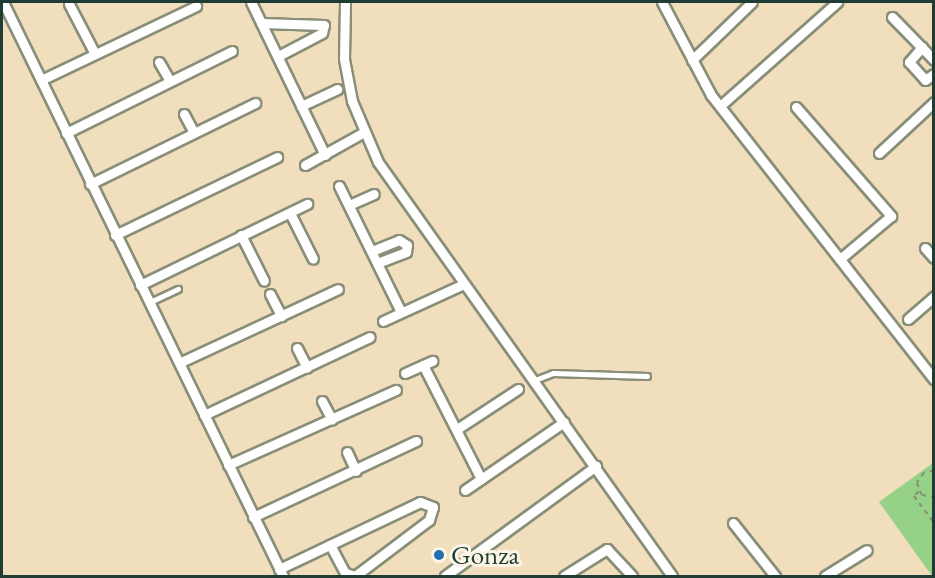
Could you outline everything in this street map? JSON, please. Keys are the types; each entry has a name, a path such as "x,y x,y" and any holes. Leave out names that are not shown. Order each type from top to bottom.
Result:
{"street":[{"path":"3,2 148,303 181,362 204,415 281,573 330,545 420,502 433,507 429,520 355,576 345,573 330,545"},
{"path":"251,2 325,155"},
{"path":"345,2 344,59 352,101 378,162 596,466 670,576"},
{"path":"662,2 692,60 720,106 933,379"},
{"path":"692,60 752,2"},
{"path":"720,106 837,2"},
{"path":"69,4 95,54"},
{"path":"41,80 196,6"},
{"path":"892,17 933,60"},
{"path":"261,23 324,25 322,33 278,56"},
{"path":"922,47 909,62 925,80 933,74"},
{"path":"66,133 232,51"},
{"path":"159,62 170,81"},
{"path":"301,106 338,89"},
{"path":"879,153 933,102"},
{"path":"90,184 255,103"},
{"path":"796,107 891,216 840,259"},
{"path":"184,114 194,133"},
{"path":"305,165 364,132"},
{"path":"115,235 277,157"},
{"path":"339,186 401,312"},
{"path":"349,205 374,194"},
{"path":"140,285 307,204"},
{"path":"290,213 314,259"},
{"path":"241,236 264,281"},
{"path":"372,252 399,240 407,245 406,252 378,263"},
{"path":"925,248 933,258"},
{"path":"383,321 464,284"},
{"path":"181,362 338,289"},
{"path":"270,294 281,316"},
{"path":"908,319 933,296"},
{"path":"204,415 370,337"},
{"path":"297,348 307,368"},
{"path":"405,373 427,363 482,479"},
{"path":"458,429 518,389"},
{"path":"228,465 396,390"},
{"path":"322,401 332,420"},
{"path":"465,490 564,422"},
{"path":"253,517 356,471 416,441"},
{"path":"347,452 356,471"},
{"path":"452,575 596,466"},
{"path":"733,523 775,576"},
{"path":"564,576 606,549 632,576"},
{"path":"825,576 867,550"}],"lane":[{"path":"148,303 178,289"},
{"path":"535,380 553,373 647,376"}],"path":[{"path":"920,491 918,479 933,471"},
{"path":"920,491 933,497"},
{"path":"920,491 914,496 933,523"}],"green space":[{"path":"933,463 934,576 932,576 879,502"}],"place":[{"name":"Gonza","path":"439,555"}]}
